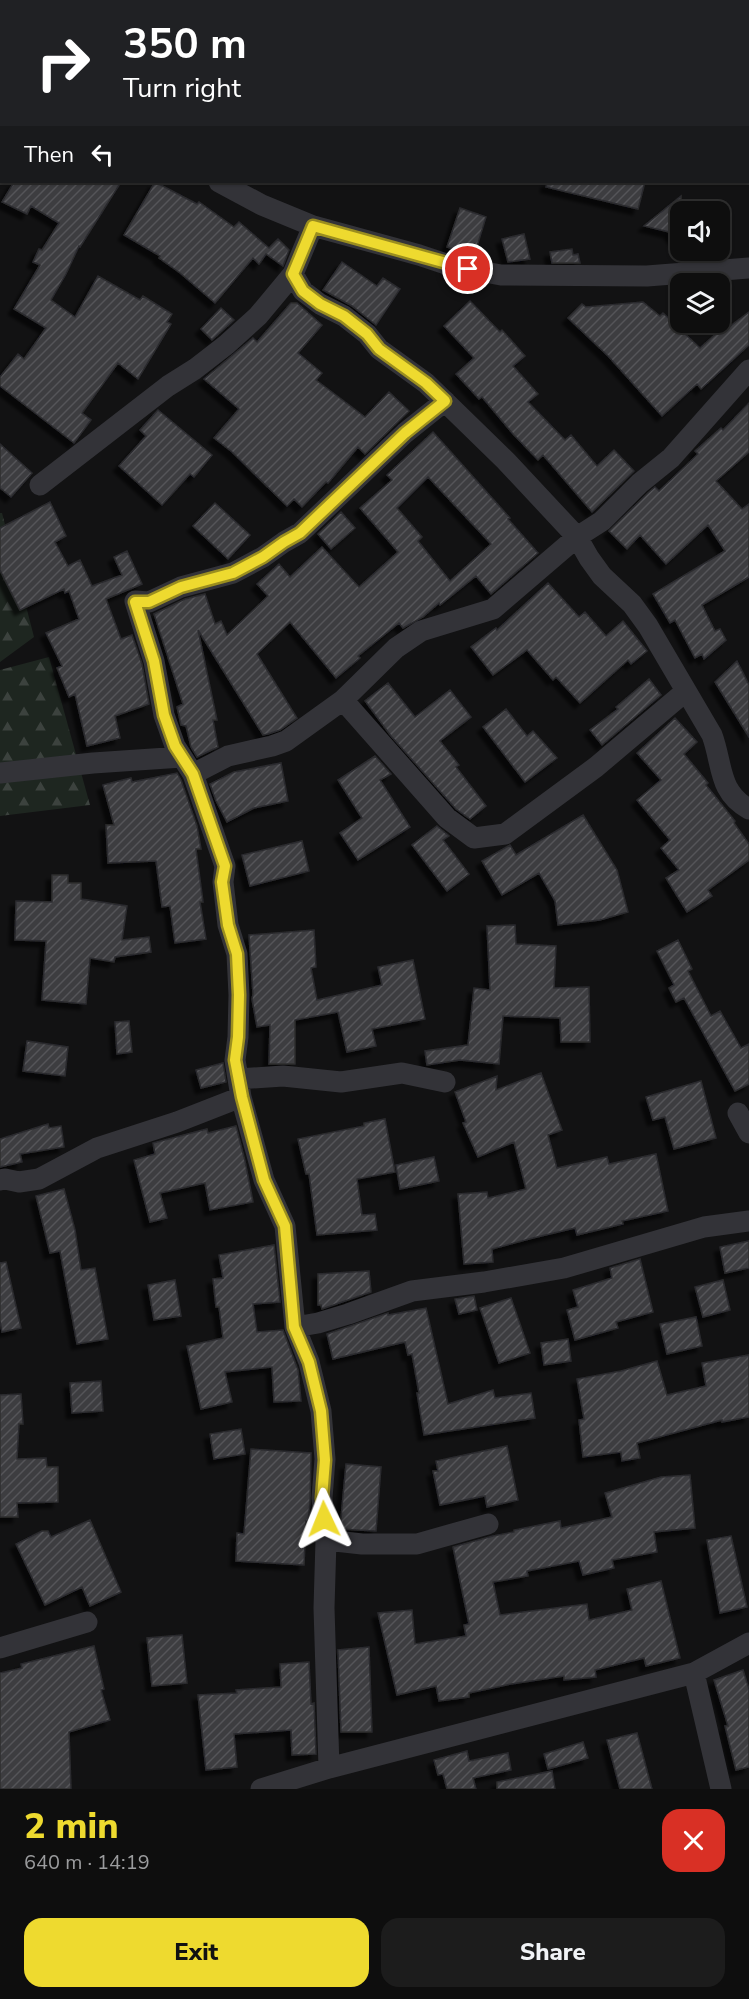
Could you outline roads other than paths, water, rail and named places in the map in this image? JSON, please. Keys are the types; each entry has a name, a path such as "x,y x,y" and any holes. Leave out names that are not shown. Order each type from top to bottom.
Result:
{"street":[{"path":"221,183 262,205 313,226 452,266 501,275 648,276 749,268"},
{"path":"40,485 168,386 226,345 258,316 293,274 313,226"},
{"path":"293,274 303,291 320,304 344,316 367,334 379,349 426,383 506,461 577,537 602,576 632,604 648,627 712,735 719,754 723,781 733,798 749,809"},
{"path":"0,773 93,763 188,765 272,747 286,741 343,700 396,648 422,631 493,609 577,537 602,521 640,483 671,458 749,370"},
{"path":"329,1768 324,1608 326,1540 322,1498 325,1460 321,1411 309,1362 294,1327 285,1226 264,1180 235,1060 238,1026 237,954 228,925 222,882 225,866 188,765 175,746 164,715 154,661 135,602 149,602 181,587 233,573 263,557 300,533 405,433 445,401"},
{"path":"343,700 447,818 474,838 505,834 596,767 686,691"},
{"path":"0,1180 19,1182 39,1179 97,1148 177,1122 240,1088 283,1076 341,1082 402,1073 445,1082"},
{"path":"738,1113 749,1133"},
{"path":"294,1327 348,1314 412,1291 484,1282 564,1268 704,1227 749,1221"},
{"path":"326,1540 362,1544 417,1544 488,1524"},
{"path":"0,1648 87,1622"},
{"path":"261,1789 329,1768 694,1673 749,1643"},
{"path":"694,1673 721,1789"}]}
